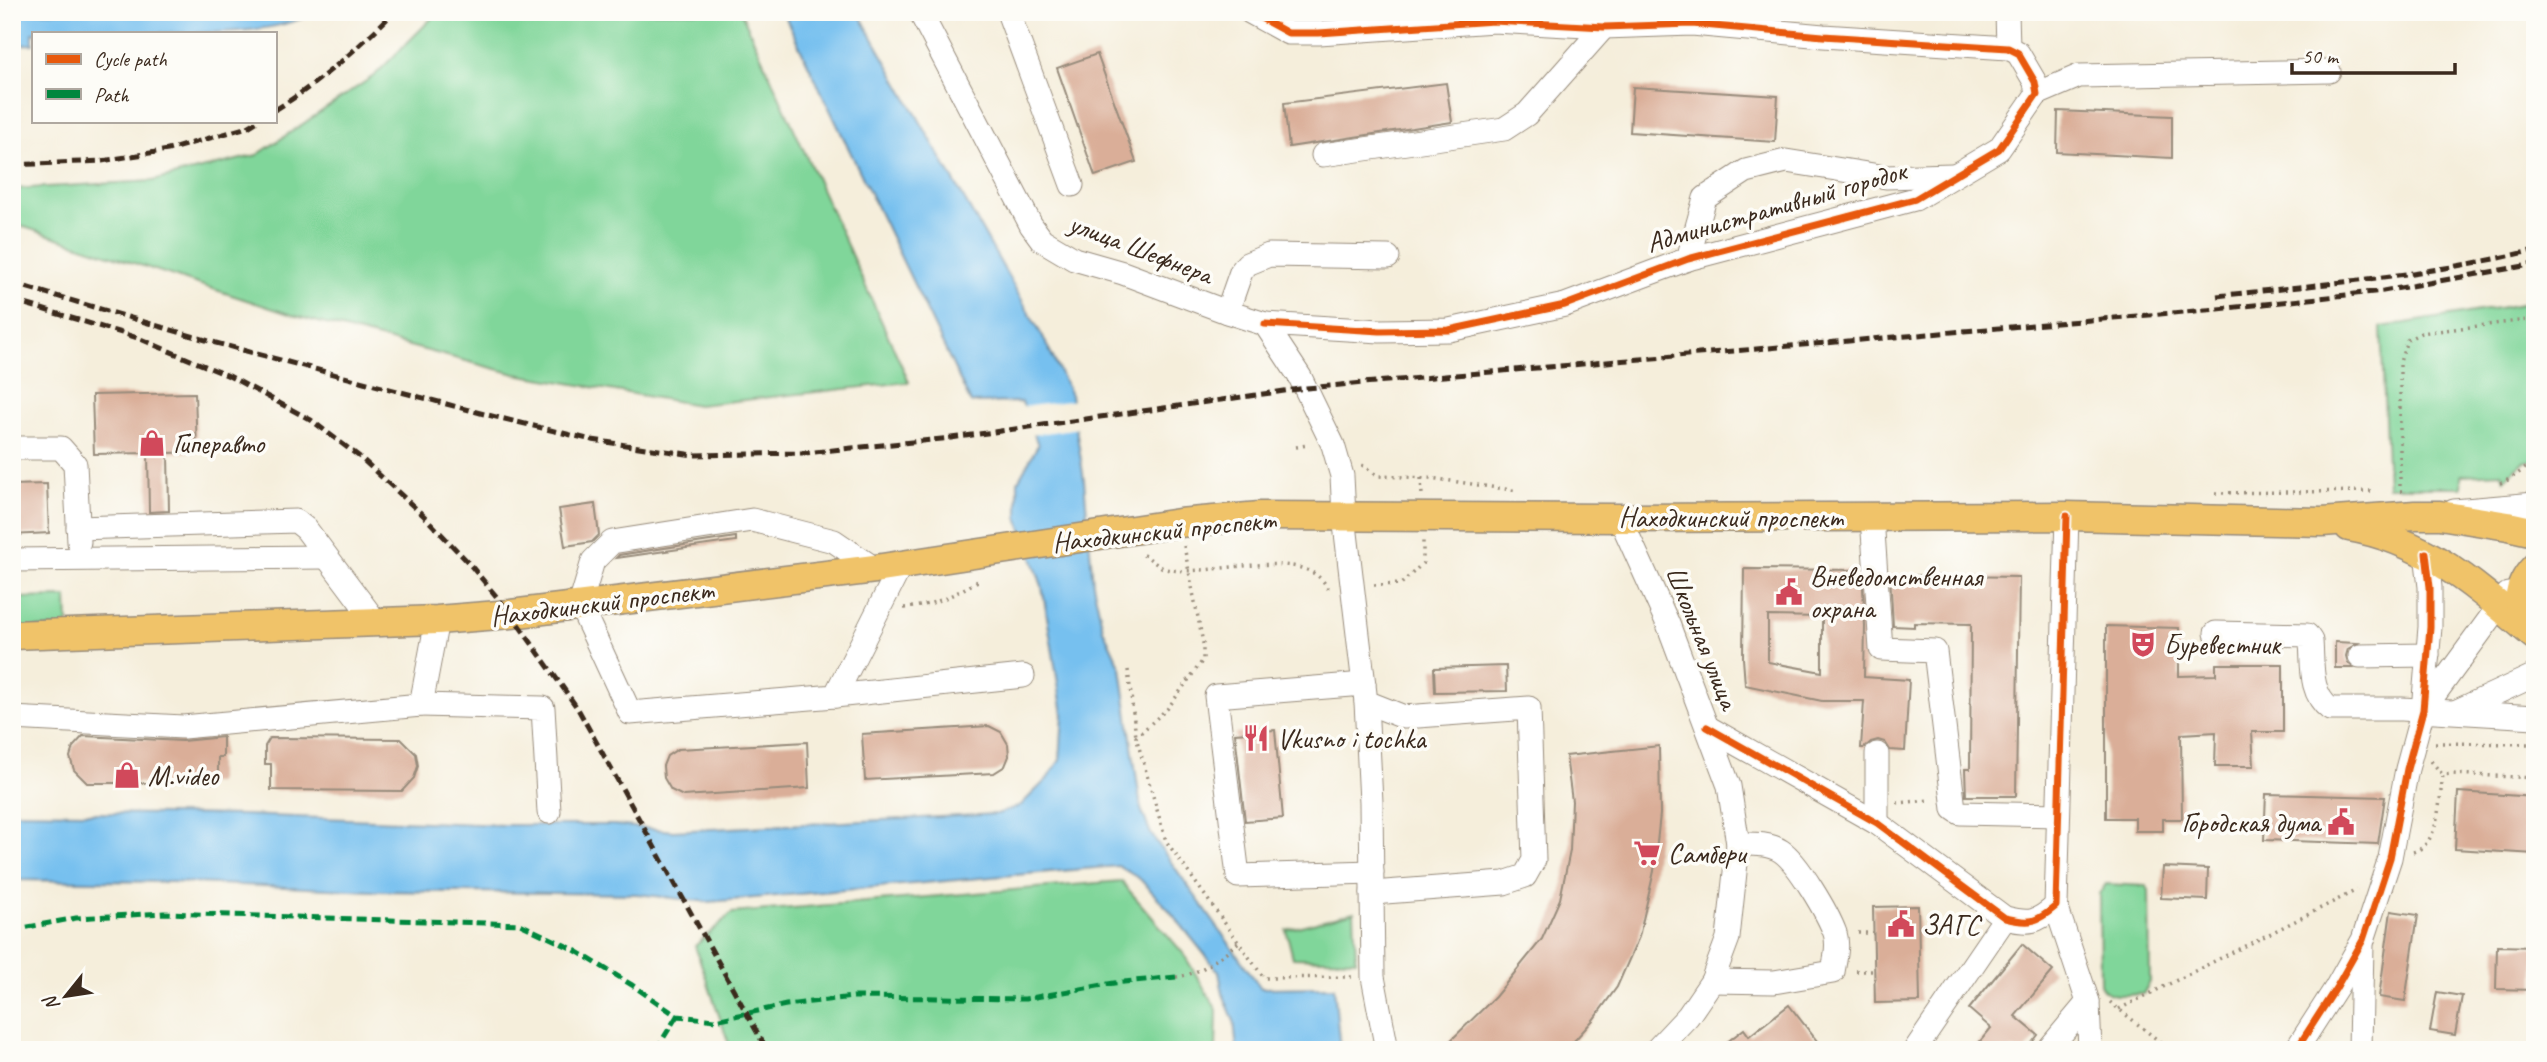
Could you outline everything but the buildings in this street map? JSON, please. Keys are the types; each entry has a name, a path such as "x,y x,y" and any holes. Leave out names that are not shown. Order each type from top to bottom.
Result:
{"main road":[{"name":"Находкинский проспект","path":"2322,522 2414,503 2440,515 2535,532"},
{"name":"Находкинский проспект","path":"12,635 437,620 888,567 981,566 1260,516 2067,516 2322,522 2361,529 2426,553 2467,578 2533,634"},
{"path":"2533,634 2523,620 2519,599 2525,579 2534,567"}],"street":[{"name":"улица Шефнера","path":"920,12 1042,240 1074,259 1265,324"},
{"path":"1008,12 1072,184"},
{"path":"1250,12 1288,33 1353,22 1494,21 1604,27 1692,24 2008,48 2018,53 2035,82 2037,94 2079,76 2329,71"},
{"path":"2007,12 2008,48"},
{"path":"1323,155 1504,129 1527,114 1604,27"},
{"name":"Административный городок","path":"1265,324 1380,331 1449,330 1565,305 1688,259 1915,199 1999,149 2037,94"},
{"path":"1688,259 1705,198 1745,171 1786,161 1886,177 1952,175"},
{"path":"1227,312 1241,272 1247,264 1269,255 1388,257"},
{"path":"1265,324 1300,377 1332,442 1342,476 1344,516 1365,693 1373,977 1387,1050"},
{"path":"12,448 61,448 75,464 80,558"},
{"path":"2414,503 2535,504"},
{"path":"2067,516 2056,906 2088,1002 2090,1050"},
{"path":"1872,517 1881,649 1935,651 1954,808 1960,813 2058,815"},
{"name":"Школьная улица","path":"1620,518 1668,624 1729,786 1738,844 1728,938 1712,981 1688,1016 1656,1050"},
{"path":"835,696 878,610 888,567 834,541 752,520 612,542 593,561 580,605 630,713 835,696 1023,676"},
{"path":"78,527 296,521 306,528 375,621"},
{"path":"2296,1050 2336,989 2362,940 2390,858 2406,769 2423,710 2430,587 2426,553"},
{"path":"12,560 325,557"},
{"path":"2423,710 2498,605 2534,567"},
{"path":"421,705 437,620"},
{"path":"2216,633 2307,635 2311,641 2316,691 2330,709 2423,710 2535,717"},
{"path":"2360,656 2428,655"},
{"path":"2454,712 2535,675"},
{"path":"1365,693 1404,717 1528,708 1535,860 1525,876 1503,883 1372,883 1238,876 1216,696 1365,693"},
{"path":"12,718 183,727 421,705 543,708 549,813"},
{"path":"1707,727 1877,814 2006,918 2026,923 2042,918 2056,906"},
{"path":"1877,754 1877,814"},
{"path":"1712,981 1774,982 1833,972 1837,948 1835,934 1807,880 1781,851 1761,845 1738,844"},
{"path":"1915,1050 2006,918"},
{"path":"2360,1050 2362,940"},
{"path":"2048,1050 2088,1002"}],"path":[{"path":"2414,503 2400,491 2400,362 2407,340 2421,333 2535,319"},
{"path":"2494,484 2507,481 2519,470 2535,463"},
{"path":"1131,541 1164,569 1293,565 1314,571 1326,584 1331,595"},
{"path":"878,610 924,607 951,597 981,566"},
{"path":"1128,670 1136,737"},
{"path":"2432,744 2535,744"},
{"path":"2412,839 2410,853 2421,850 2429,841 2443,775 2535,778"},
{"path":"1877,814 1952,799"},
{"path":"2119,1009 2384,877"},
{"path":"1176,977 1190,975 1204,968 1239,942"},
{"path":"2081,978 2169,1050"}],"green space":[{"path":"438,12 741,12 909,382 698,405 515,374 292,315 12,223 12,189 153,181 257,155 375,75"},
{"path":"2535,302 2535,460 2524,462 2504,480 2502,473 2462,475 2462,487 2388,487 2381,327"},
{"path":"67,597 68,628 14,628 13,598"},
{"path":"1121,881 1183,953 1217,1010 1216,1050 731,1050 695,946 732,913"},
{"path":"2106,884 2146,886 2149,890 2150,982 2143,994 2113,994 2103,989 2100,984 2099,894"},
{"path":"1354,912 1356,960 1293,958 1286,930"}],"water":[{"path":"12,12 315,12 279,25 233,32 32,32 32,44 12,45"},
{"path":"783,12 858,12 1045,341 1071,395 1084,480 1093,584 1103,629 1121,668 1141,809 1151,834 1261,988 1334,987 1340,1050 1237,1050 1234,1021 1223,994 1219,972 1140,879 1118,866 708,902 637,894 373,891 172,882 12,880 12,812 243,815 504,825 614,825 673,831 997,814 1020,806 1047,779 1060,760 1063,714 1042,586 1018,518 1018,481 1038,445 1022,402 971,403"}],"pier":[{"path":"1076,400 1080,428 1031,435 1021,407"}],"railway":[{"path":"276,109 337,65 394,12"},
{"path":"12,165 102,161 168,150 248,127 256,122"},
{"path":"2217,296 2417,272 2535,250"},
{"path":"12,283 216,343 488,415 592,440 693,455 804,453 951,438 1306,388 2218,309 2383,291 2535,264"},
{"path":"12,300 138,338 229,376 311,420 361,458 424,516 467,561 511,614 578,709 767,1050"}],"marked path":[{"path":"12,930 76,918 164,913 520,924 573,949 677,1016 716,1020 786,1005 853,997 1025,999 1114,983 1176,977"},
{"path":"656,1050 677,1016"}],"cycle path":[{"path":"1250,12 1288,33 1494,21 1604,27 1692,24 2008,48 2018,53 2035,82 2037,94 1999,149 1915,199 1688,259 1565,305 1449,330 1380,331 1265,324"},
{"path":"1707,727 1877,823 2005,918 2032,921 2043,916 2056,906 2067,516"},
{"path":"2296,1050 2363,940 2390,858 2407,769 2423,710 2430,627 2430,587 2426,553"}],"place":[{"name":"Гиперавто","path":"152,443"},
{"name":"Вневедомственная охрана","path":"1789,592"},
{"name":"Буревестник","path":"2143,644"},
{"name":"Vkusno i tochka","path":"1256,738"},
{"name":"M.video","path":"127,775"},
{"name":"Городская дума","path":"2341,822"},
{"name":"Самбери","path":"1647,853"},
{"name":"ЗАГС","path":"1901,924"}]}
